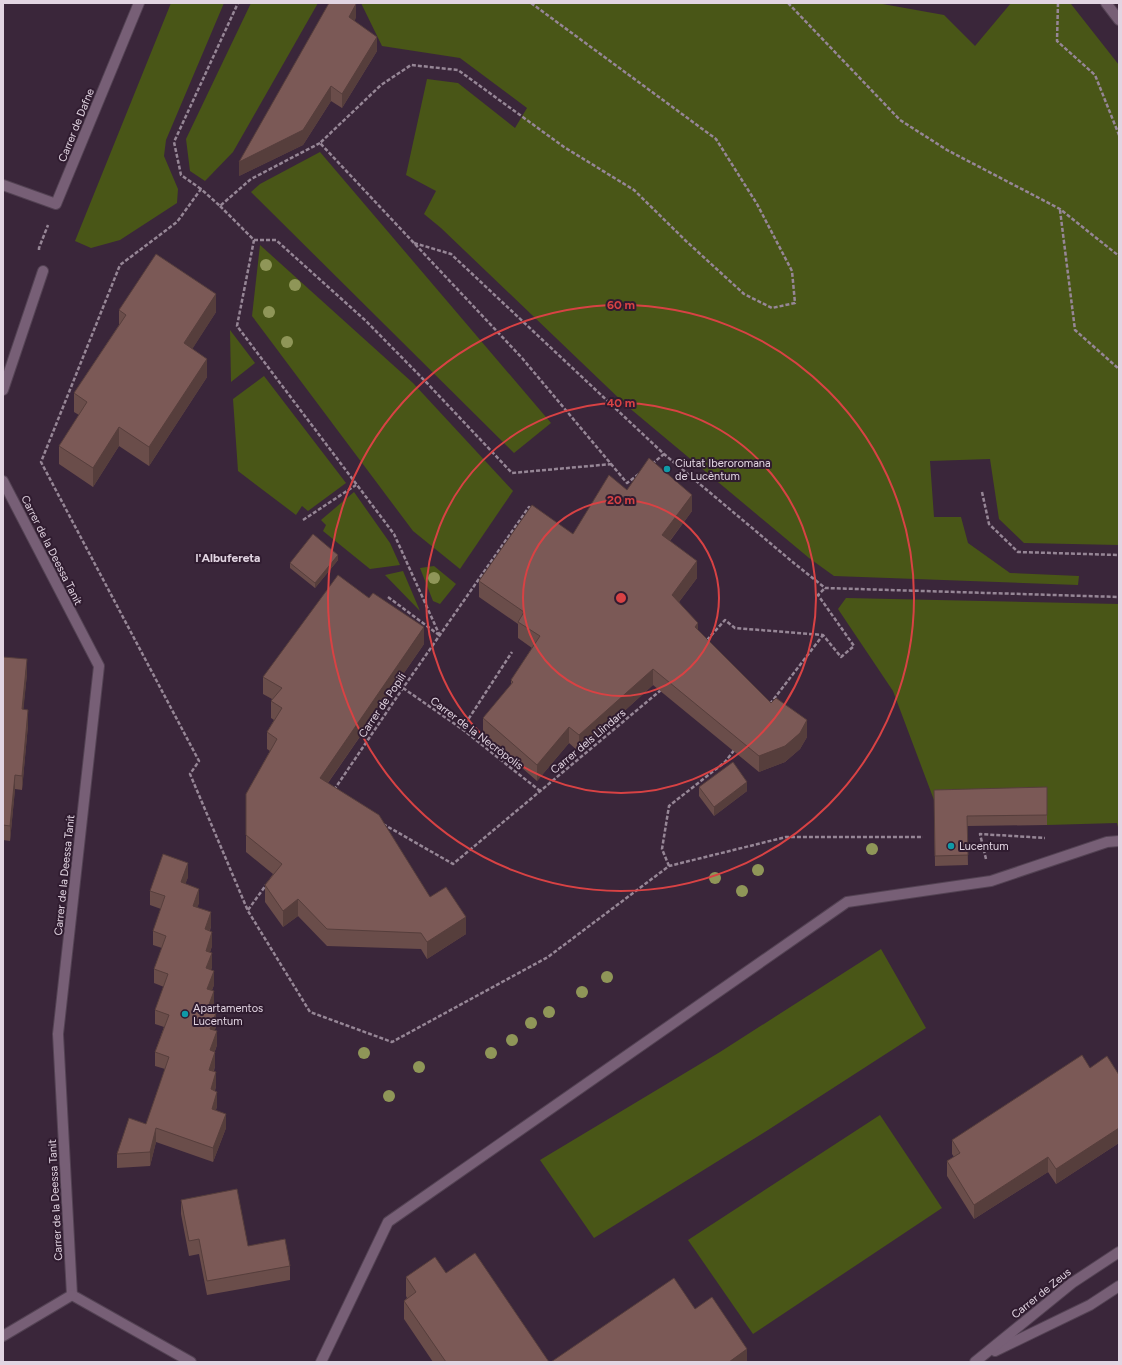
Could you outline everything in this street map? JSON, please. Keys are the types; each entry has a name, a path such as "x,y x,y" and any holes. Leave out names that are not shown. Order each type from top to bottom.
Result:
{"street":[{"name":"Carrer de Dafne","path":"56,204 139,3"},
{"path":"1106,3 1119,20"},
{"path":"3,185 56,204"},
{"path":"3,390 43,271"},
{"name":"Carrer de la Deessa Tanit","path":"3,481 99,666 58,1034 72,1295"},
{"path":"321,1362 388,1222 847,902 991,881 1107,842 1119,841"},
{"name":"Carrer de Zeus","path":"978,1360 1072,1283 1119,1252"},
{"name":"Carrer de Zeus","path":"978,1360 1090,1305 1119,1286"},
{"path":"3,1336 72,1295 191,1362"}],"path":[{"path":"238,3 174,142 181,175 201,188 254,240 276,240 282,245 366,321 512,473 612,464"},
{"path":"220,206 251,179 320,143 381,85 411,65 458,70 564,147 634,190 686,241 744,294 772,308 795,304 792,271 758,204 716,140 531,3"},
{"path":"788,3 900,120 947,150 1060,209 1119,256"},
{"path":"1058,3 1057,41 1095,75 1119,135"},
{"path":"320,143 522,358 627,483 640,474"},
{"path":"201,188 177,222 120,265 41,462 199,761 190,774 248,911 310,1012 392,1042 548,957 669,866 786,837 923,837"},
{"path":"43,271 39,248 56,204"},
{"path":"1060,209 1075,330 1119,369"},
{"path":"254,240 237,326 394,534 440,636"},
{"path":"414,242 451,254 664,454 825,588 1119,597"},
{"path":"646,469 664,454"},
{"path":"303,520 356,485"},
{"path":"982,492 989,524 1018,552 1119,555"},
{"name":"Carrer de Popili","path":"332,794 403,688 529,507 535,511"},
{"path":"705,643 725,620 735,628 823,635 841,657 854,646 818,595 825,588"},
{"path":"388,597 440,636"},
{"path":"765,710 823,635"},
{"path":"462,729 512,652"},
{"name":"Carrer de la Necròpolis","path":"403,688 462,729 540,791"},
{"name":"Carrer dels Llindars","path":"379,821 453,864 664,688"},
{"path":"669,866 662,849 669,806 725,762 737,747"},
{"path":"248,911 270,880"}],"green space":[{"path":"171,3 224,3 166,140 164,156 178,189 177,203 120,240 91,248 75,241"},
{"path":"251,3 318,3 233,152 205,181 190,171 186,139"},
{"path":"361,3 877,3 944,15 975,46 1011,3 1071,4 1119,65 1119,545 1024,543 999,519 990,459 930,461 934,517 961,517 968,543 1010,573 1079,576 1078,585 834,576 809,558 627,406 441,228 424,214 436,191 406,175 427,79 458,83 515,128 527,108 460,58 382,46"},
{"path":"320,152 551,423 514,453 251,192 260,184"},
{"path":"260,245 413,383 513,491 460,569 413,531 252,316"},
{"path":"230,330 255,363 231,382"},
{"path":"264,376 346,483 308,511 302,506 296,515 238,471 233,399"},
{"path":"354,492 390,543 400,565 370,569 323,531 326,525 321,520"},
{"path":"434,566 456,584 440,604 433,601 420,568"},
{"path":"403,571 420,611 385,575"},
{"path":"846,598 1119,604 1119,831 1117,823 1047,825 1046,797 934,800 893,691 838,609"},
{"path":"881,949 926,1028 768,1130 594,1238 540,1160 720,1052"},
{"path":"880,1115 942,1208 753,1334 688,1240"}],"building":[{"path":"329,3 355,3 356,4 349,17 377,37 342,94 331,86 303,130 239,162"},
{"path":"156,254 216,294 184,343 207,359 149,447 119,427 93,468 59,446 87,402 74,393 126,315 119,310"},
{"path":"649,458 692,495 662,535 697,561 672,595 698,623 695,627 771,703 776,698 807,720 800,733 785,746 759,756 653,669 579,735 569,727 537,765 483,718 513,682 511,680 540,636 518,622 524,612 479,581 532,505 573,534 609,475 627,490"},
{"path":"313,534 338,555 315,583 290,563"},
{"path":"338,575 369,598 373,593 424,627 320,778 379,815 430,897 446,887 466,917 427,942 421,933 327,929 298,899 283,911 265,885 282,864 246,835 246,794 277,739 267,732 282,708 271,701 282,688 263,677"},
{"path":"3,657 27,659 22,709 28,710 22,776 15,775 10,826 3,825"},
{"path":"733,762 747,782 714,807 699,787"},
{"name":"Lucentum","path":"1047,787 1047,815 967,816 968,855 935,856 934,790"},
{"name":"Apartamentos Lucentum","path":"163,854 188,863 181,882 199,889 193,906 211,912 205,929 212,932 206,951 212,953 206,968 214,971 207,989 214,991 207,1010 216,1013 210,1029 217,1031 210,1050 215,1052 209,1070 216,1072 211,1089 217,1092 212,1109 226,1114 213,1148 156,1128 150,1152 117,1154 129,1118 146,1124 169,1057 155,1052 169,1015 155,1010 168,974 154,969 166,936 153,931 165,896 150,891"},
{"path":"1082,1055 1090,1068 1107,1056 1119,1075 1119,1128 1056,1169 1048,1157 974,1205 947,1161 960,1153 952,1140"},
{"path":"237,1189 248,1246 285,1239 290,1266 207,1281 199,1239 189,1241 181,1200"},
{"path":"475,1253 549,1362 446,1362 404,1301 416,1292 406,1277 435,1257 446,1273"},
{"path":"674,1278 695,1309 712,1297 747,1349 729,1362 551,1362"}],"place":[{"name":"Ciutat Iberoromana de Lucèntum","path":"667,469"},
{"name":"Lucentum","path":"951,846"},
{"name":"Apartamentos Lucentum","path":"185,1014"}],"district":[{"name":"l'Albufereta","path":"228,558"}]}
